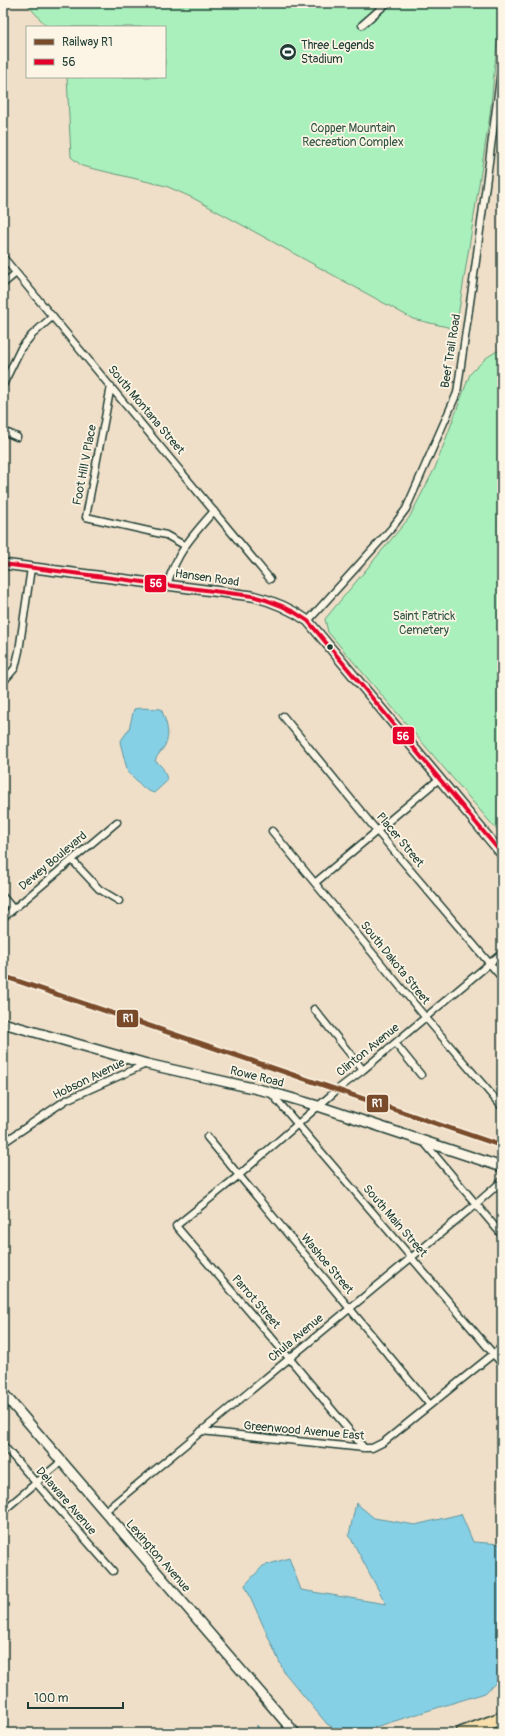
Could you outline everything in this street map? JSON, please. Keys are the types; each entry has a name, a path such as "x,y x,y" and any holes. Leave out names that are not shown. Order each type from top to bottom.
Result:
{"highway":[{"path":"462,1733 502,1718"}],"street":[{"path":"362,25 387,3"},
{"name":"Beef Trail Road","path":"308,621 391,529 406,509 457,393 502,63"},
{"name":"South Montana Street","path":"3,257 270,579"},
{"path":"3,284 16,273"},
{"path":"3,386 21,348 32,335 53,316"},
{"name":"Foot Hill V Place","path":"111,386 86,517 166,535 184,546"},
{"path":"3,431 17,437"},
{"path":"167,585 172,568 184,546 214,511"},
{"name":"Hansen Road","path":"3,564 252,596 274,602 290,609 308,621"},
{"path":"3,682 14,668 19,651 31,568"},
{"path":"308,621 502,854"},
{"name":"Placer Street","path":"283,716 377,831 502,978"},
{"path":"316,882 438,779"},
{"name":"Dewey Boulevard","path":"3,918 117,822"},
{"name":"South Dakota Street","path":"272,831 316,882 426,1018 502,1107"},
{"path":"72,860 99,890 119,901"},
{"path":"3,897 13,909"},
{"name":"Clinton Avenue","path":"176,1226 238,1176 318,1106 426,1018 502,953"},
{"path":"314,1009 363,1070"},
{"name":"Rowe Road","path":"3,1023 147,1064 270,1092 421,1139 502,1167"},
{"path":"395,1043 421,1075"},
{"name":"Hobson Avenue","path":"3,1143 66,1100 147,1064"},
{"name":"South Main Street","path":"270,1092 502,1364"},
{"name":"Washoe Street","path":"207,1137 430,1405"},
{"path":"421,1139 502,1235"},
{"name":"Chula Avenue","path":"104,1512 502,1181"},
{"name":"Parrot Street","path":"176,1226 364,1448"},
{"name":"Greenwood Avenue East","path":"201,1431 372,1448 384,1442 502,1348"},
{"name":"Lexington Avenue","path":"3,1393 295,1733"},
{"name":"Delaware Avenue","path":"3,1445 113,1571"},
{"path":"3,1511 62,1461"}],"green space":[{"name":"Copper Mountain Recreation Complex","path":"26,3 501,3 490,115 456,329 413,319 193,198 166,186 82,166 71,157 67,78 166,78 166,26 46,26"},
{"name":"Saint Patrick Cemetery","path":"497,351 502,352 502,836 328,632 325,619 409,518 435,468 470,374 486,358"}],"water":[{"path":"134,709 161,709 165,718 168,732 167,741 155,761 164,770 167,781 154,793 143,787 128,773 120,742 129,729"},
{"path":"356,1503 374,1518 415,1525 461,1514 473,1542 502,1544 502,1677 485,1693 356,1733 341,1733 327,1724 284,1672 245,1585 263,1566 289,1558 301,1590 386,1604 349,1535"}],"waterway":[{"path":"257,1726 261,1733"}],"rail line":[{"name":"R1","path":"3,976 502,1146"}],"transit line":[{"name":"56","path":"3,564 252,596 267,600 295,612 308,621 502,854"}],"place":[{"name":"Three Legends Stadium","path":"288,52"}]}
